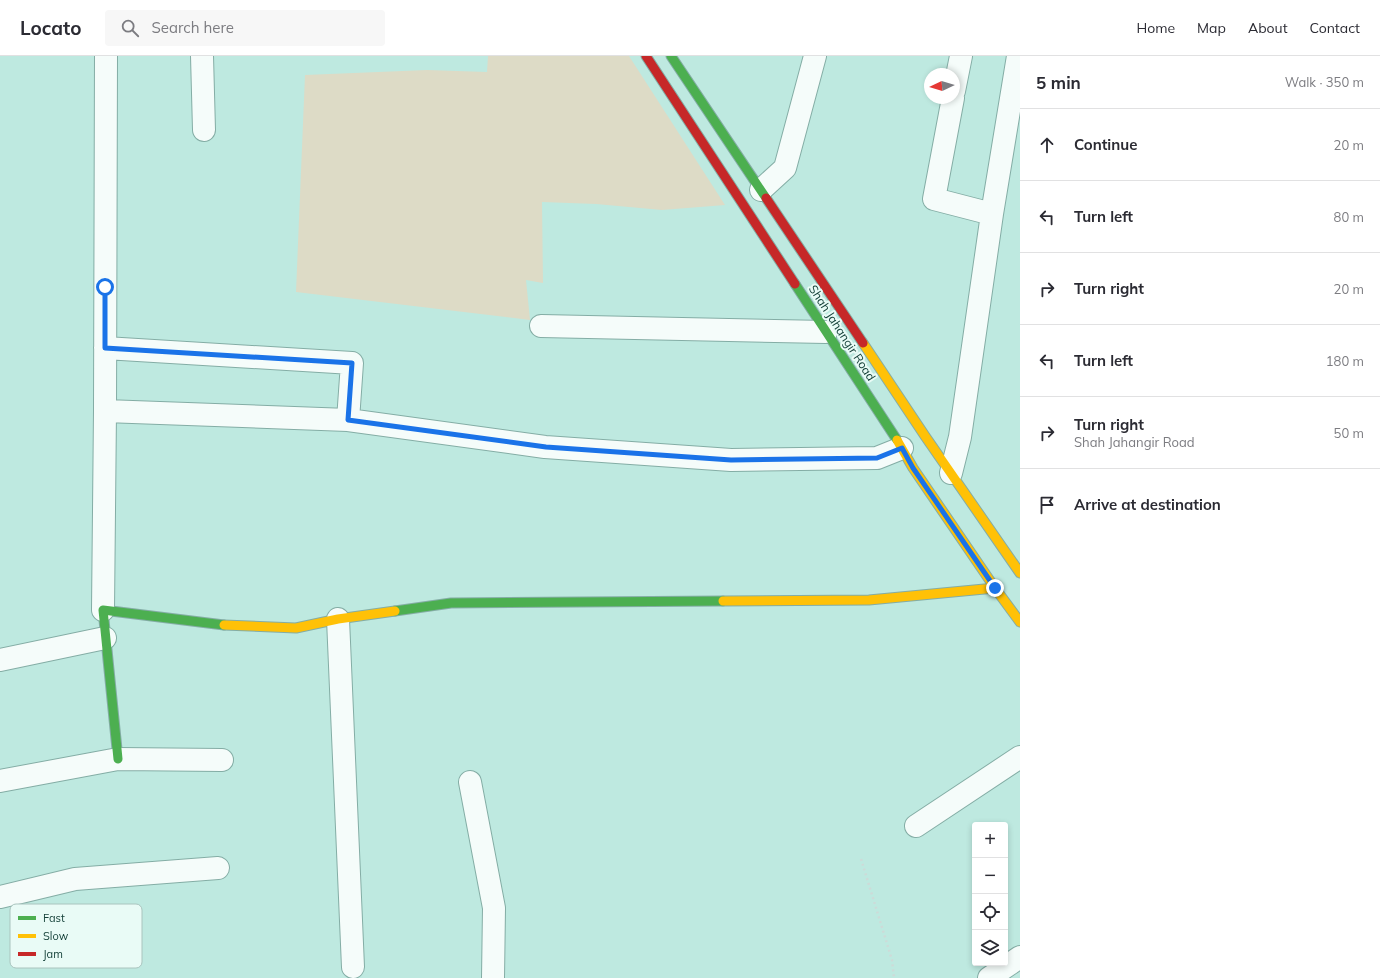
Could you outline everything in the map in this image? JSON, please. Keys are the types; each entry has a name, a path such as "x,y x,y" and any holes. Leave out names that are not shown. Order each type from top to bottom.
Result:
{"street":[{"path":"106,56 103,610 118,759"},
{"path":"202,56 204,130"},
{"name":"Shah Jahangir Road","path":"646,56 902,448 913,468 1020,622"},
{"name":"Shah Jahangir Road","path":"671,56 951,473 1020,573"},
{"path":"761,190 785,168 815,56"},
{"path":"958,68 960,56"},
{"path":"951,473 960,436 992,214 1018,56"},
{"path":"952,104 934,199 992,214"},
{"path":"541,326 826,332"},
{"path":"105,348 352,363 348,420"},
{"path":"105,411 348,420 546,447 731,460 877,458 902,448"},
{"path":"103,610 222,625 296,628 338,620 451,603 869,600 995,588"},
{"path":"338,620 353,967"},
{"path":"0,660 105,638"},
{"path":"916,826 1020,757"},
{"path":"0,781 118,759 222,760"},
{"path":"470,782 494,908 493,978"},
{"path":"0,897 75,879 218,868"},
{"path":"989,978 1020,957"}],"path":[{"path":"861,859 892,960 894,978"}],"shaded area":[{"path":"488,56 629,56 725,205 662,210 596,204 542,202 543,283 526,280 530,320 296,292 305,75 427,70 487,72"}],"traffic: fast":[{"path":"671,56 766,198"},
{"path":"795,284 897,440"},
{"path":"395,611 451,603 723,601"},
{"path":"118,759 103,610 224,625"}],"traffic: slow":[{"path":"863,343 925,436 1020,573"},
{"path":"897,440 913,468 1020,622"},
{"path":"723,601 869,600 995,588"},
{"path":"224,625 296,628 338,619 395,611"}],"traffic: jam":[{"path":"646,56 795,284"},
{"path":"766,198 863,343"}],"route":[{"path":"105,287 105,348 352,363 348,420 546,447 731,460 877,458 902,448 913,468 995,588"}]}
